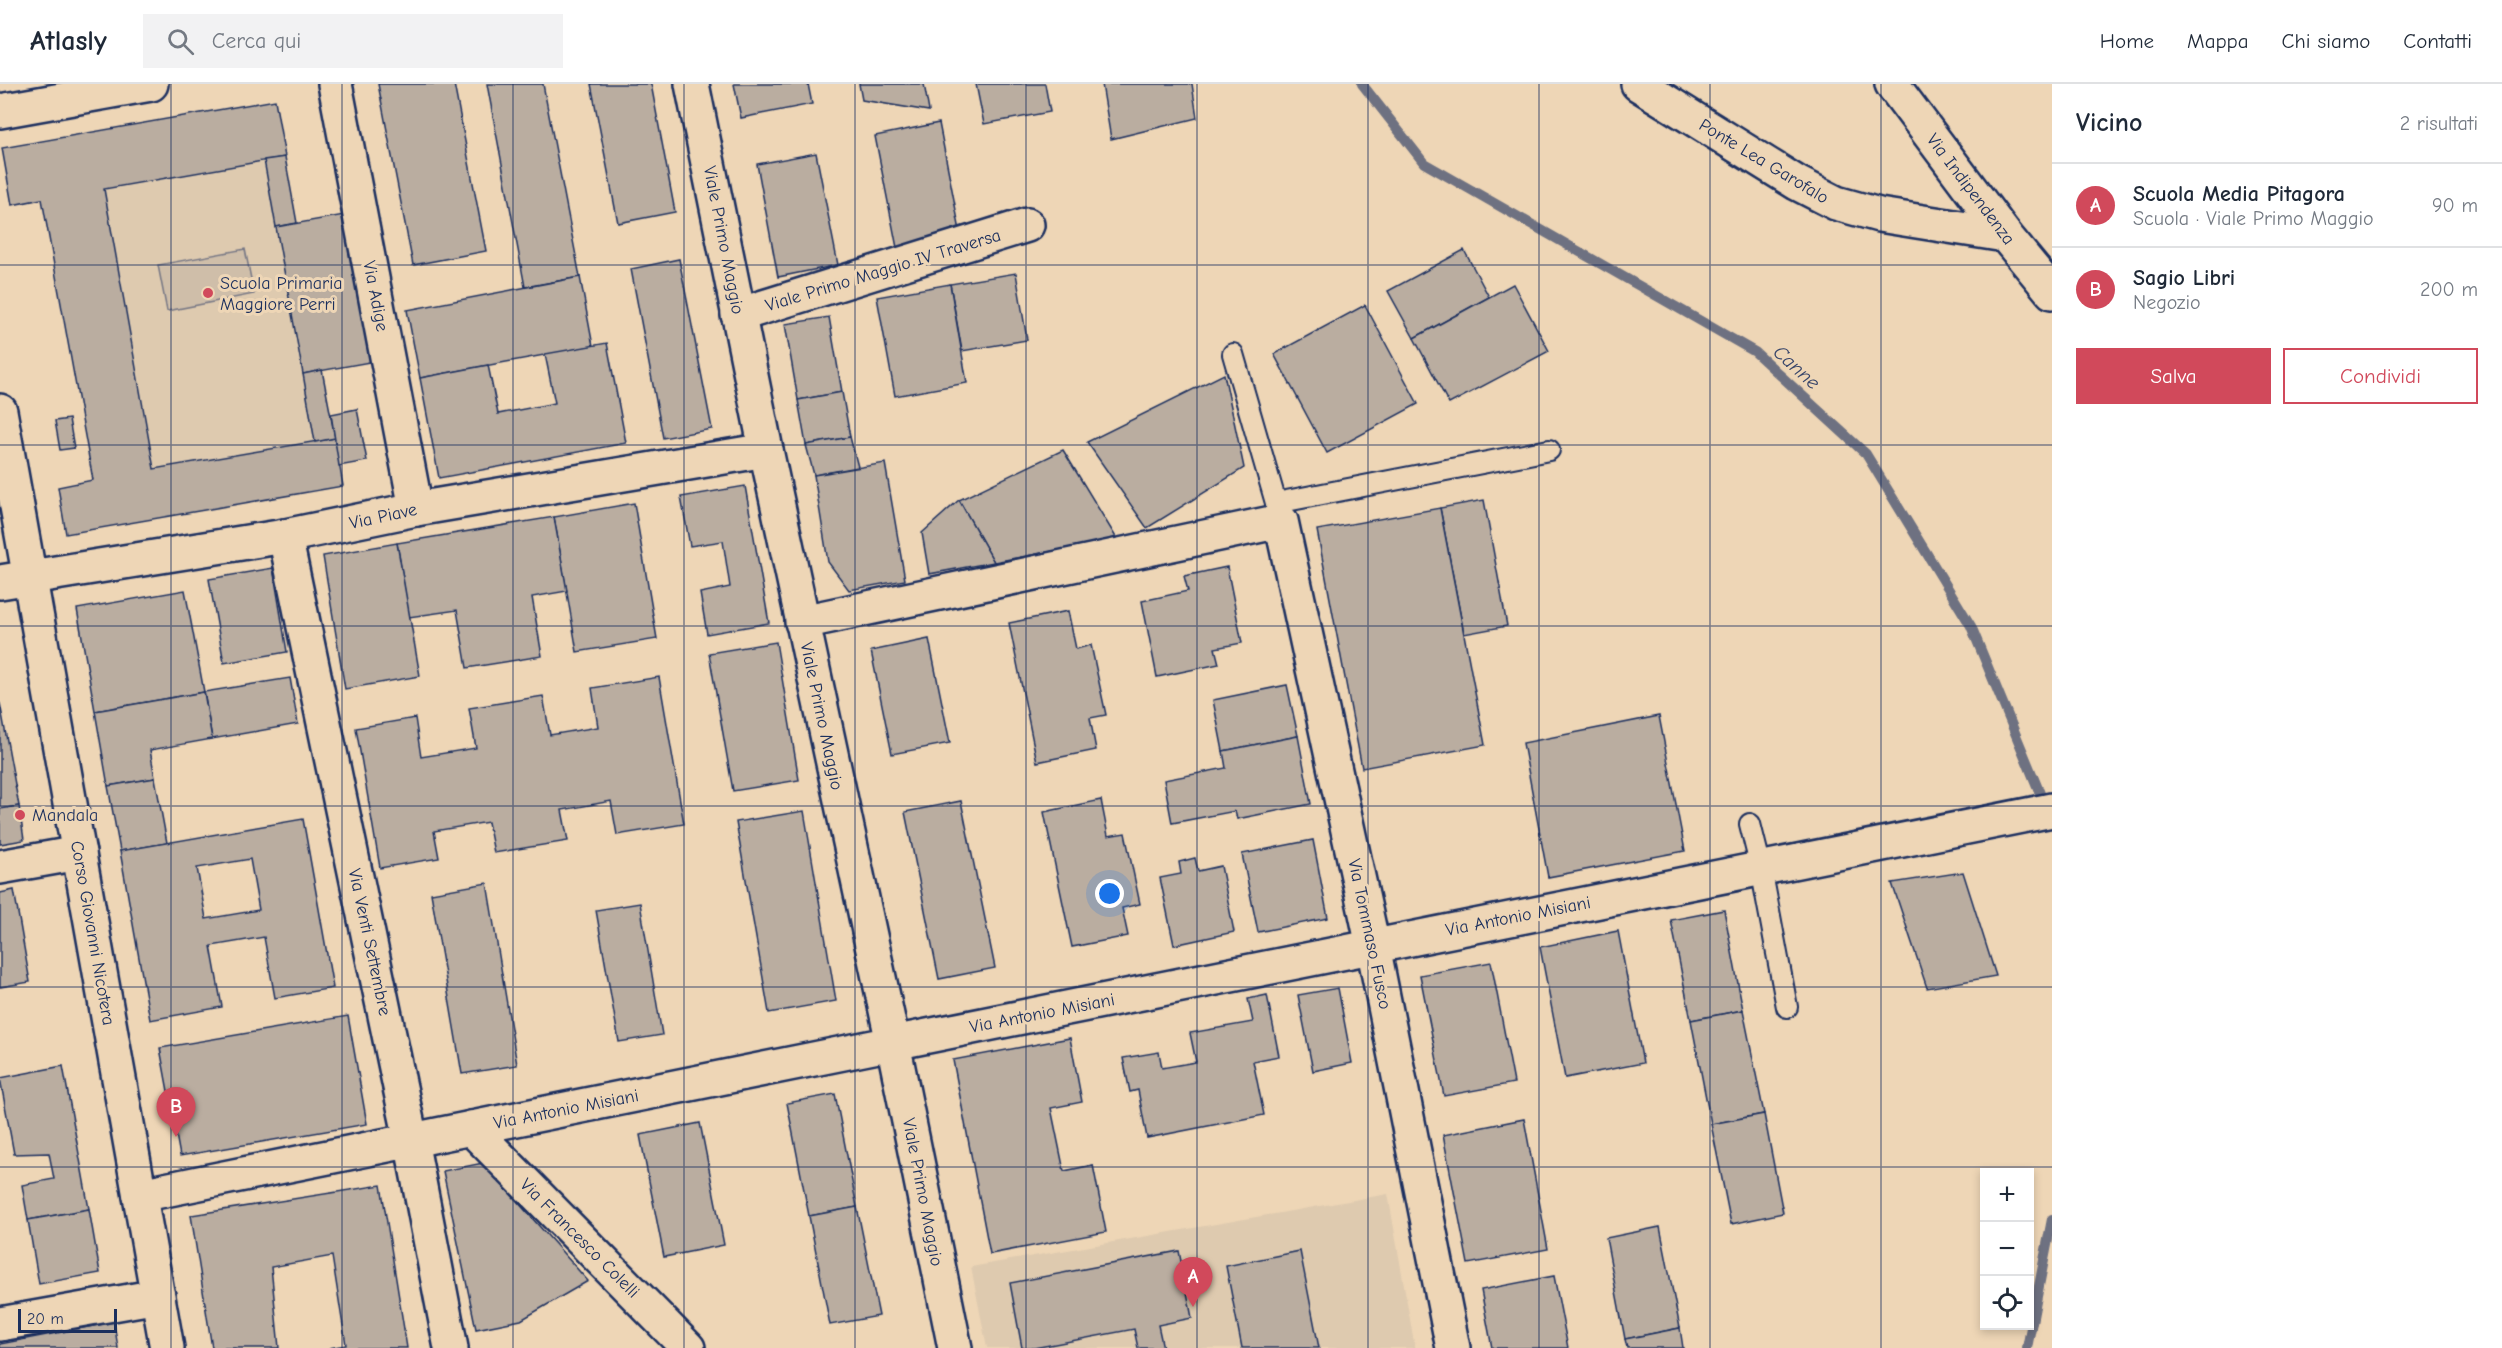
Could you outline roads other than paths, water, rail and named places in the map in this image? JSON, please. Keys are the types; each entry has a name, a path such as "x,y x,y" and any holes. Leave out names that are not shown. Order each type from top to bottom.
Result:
{"street":[{"path":"0,111 151,84"},
{"name":"Via Adige","path":"335,84 416,509"},
{"name":"Viale Primo Maggio","path":"692,84 766,450 893,1043 955,1348"},
{"name":"Ponte Lea Garofalo","path":"1638,84 1797,183 1836,203 1879,214 2005,235"},
{"name":"Via Indipendenza","path":"1892,84 2005,235 2052,292"},
{"name":"Viale Primo Maggio IV Traversa","path":"738,315 1028,225"},
{"name":"Corso Giovanni Nicotera","path":"0,411 15,579 79,853 167,1348"},
{"name":"Via Piave","path":"15,579 285,536 416,509 766,450"},
{"path":"802,622 1278,512"},
{"name":"Via Tommaso Fusco","path":"1278,512 1373,946 1453,1348"},
{"name":"Via Venti Settembre","path":"285,536 411,1140 451,1348"},
{"name":"Via Antonio Misiani","path":"140,1195 2052,810"},
{"path":"0,867 79,853"},
{"name":"Via Francesco Colelli","path":"471,1128 688,1348"},
{"path":"0,1324 158,1296"}],"lane":[{"path":"1233,354 1278,512 1549,450"},
{"path":"1750,824 1761,868 1787,1007"}],"waterway":[{"name":"Canne","path":"1362,84 1424,163 1755,352 1866,454 1971,626 2046,808"},
{"name":"Canne","path":"2027,1348 2052,1219"}],"place":[{"name":"Scuola Primaria Maggiore Perri","path":"208,293"},
{"name":"Mandala","path":"20,815"},
{"name":"Sagio Libri","path":"176,1137"},
{"name":"Scuola Media Pitagora","path":"1193,1307"}]}
